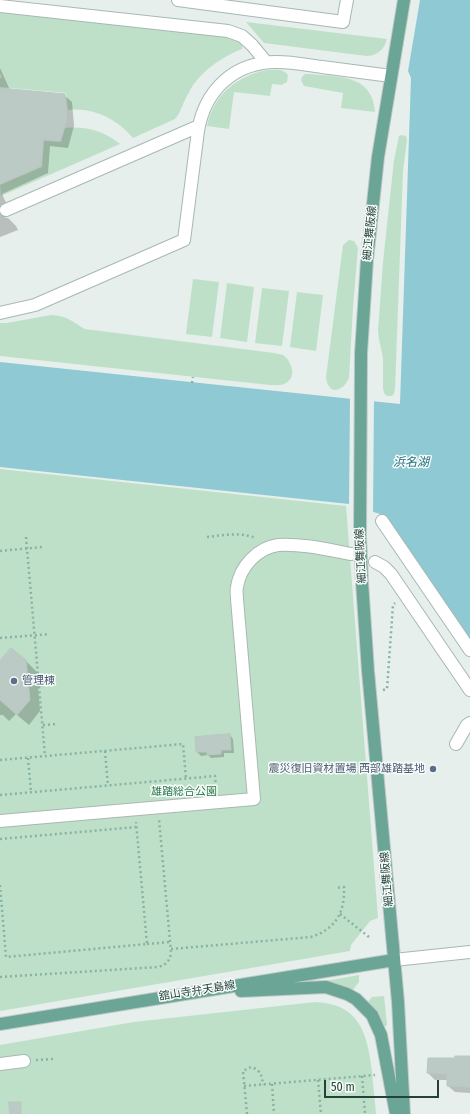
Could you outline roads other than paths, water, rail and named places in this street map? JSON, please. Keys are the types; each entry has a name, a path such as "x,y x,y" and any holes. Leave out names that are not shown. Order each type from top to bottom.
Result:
{"main road":[{"name":"細江舞阪線","path":"404,0 378,157 363,308 360,390 360,537 362,582 368,671 398,1002 404,1114"},
{"name":"舘山寺弁天島線","path":"0,1024 394,960"},
{"path":"172,995 315,987 326,987 347,994 365,1006 377,1024 381,1035 396,1114"}],"street":[{"path":"178,0 227,3 343,22 347,0"},
{"path":"0,6 228,31 242,36 252,45 266,62"},
{"path":"0,313 35,305 184,240 199,126 202,114 207,102 222,83 242,69 254,64 279,62 391,76"},
{"path":"6,210 199,126"},
{"path":"382,521 470,650"},
{"path":"0,821 254,798 237,587 240,575 245,566 257,554 276,545 287,545 351,554"},
{"path":"375,562 384,567 391,574 470,690"},
{"path":"456,744 467,725 470,723"},
{"path":"394,960 470,952"},
{"path":"0,1064 24,1062"}],"water":[{"name":"浜名湖","path":"420,0 470,0 470,642 383,515 349,504 0,467 0,362 400,404 411,78 408,71"}],"place":[{"name":"管理棟","path":"14,681"},
{"name":"震災復旧資材置場 西部雄踏基地","path":"433,769"}],"park label":[{"name":"雄踏総合公園","path":"184,792"}]}
